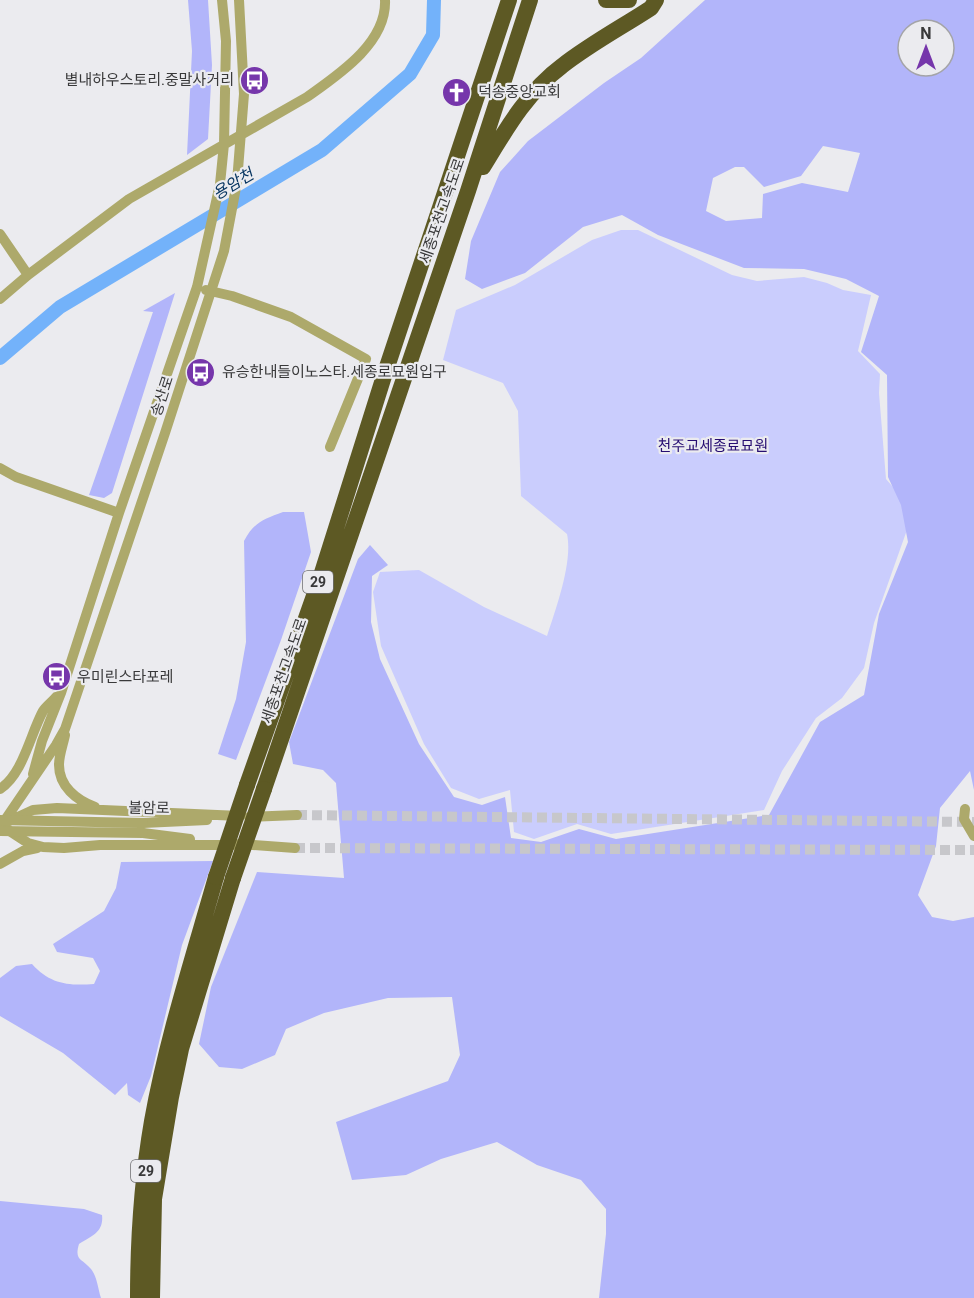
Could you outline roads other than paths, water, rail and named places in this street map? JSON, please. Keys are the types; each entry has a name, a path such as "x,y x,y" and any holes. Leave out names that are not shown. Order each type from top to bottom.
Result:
{"highway":[{"name":"세종포천고속도로","path":"152,1298 154,1199 171,1096 175,1048 216,878 321,576 507,0"},
{"name":"세종포천고속도로","path":"138,1298 138,1247 152,1122 175,1048 468,191 530,0"},
{"path":"606,0 629,0"},
{"path":"468,191 507,126 533,93 561,66 651,8 657,0"}],"street":[{"name":"송산로","path":"30,783 42,741 61,693 203,265 220,184 224,144 226,41 222,0"},
{"name":"송산로","path":"0,826 65,729 224,251 237,182 244,85 238,0"},
{"path":"0,299 28,274 129,200 307,97 355,59 375,36 386,9 385,0"},
{"path":"0,234 28,274"},
{"path":"197,287 291,317 366,359 330,447"},
{"path":"0,468 16,477 119,513"},
{"path":"0,789 5,786 20,764 44,709 61,693"},
{"path":"65,729 59,764 62,782 76,798 106,811"},
{"path":"242,844 43,847 27,843 0,826 33,810 57,808 259,816"},
{"path":"965,809 964,819 974,837"},
{"name":"불암로","path":"143,828 175,823 297,815"},
{"name":"불암로","path":"0,826 143,828 242,844 295,848"},
{"path":"0,864 23,851 43,847"}],"waterway":[{"name":"용암천","path":"0,358 60,307 322,150 410,74 433,35 434,0"}],"tunnel":[{"path":"297,815 974,822"},
{"path":"295,848 974,850"}],"place":[{"name":"별내하우스토리.중말사거리","path":"255,80"},
{"name":"덕송중앙교회","path":"457,92"},
{"name":"유승한내들이노스타.세종로묘원입구","path":"201,372"},
{"name":"우미린스타포레","path":"56,677"}],"park label":[{"name":"천주교세종료묘원","path":"713,446"}]}
